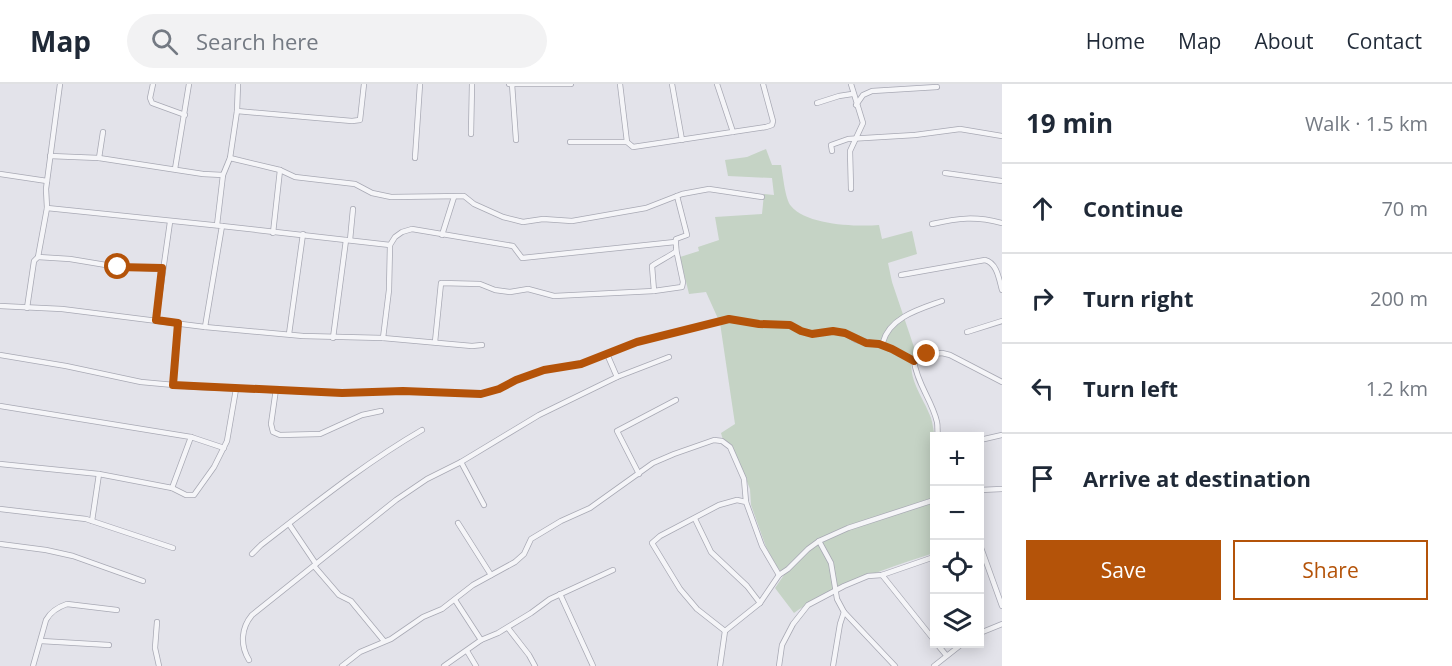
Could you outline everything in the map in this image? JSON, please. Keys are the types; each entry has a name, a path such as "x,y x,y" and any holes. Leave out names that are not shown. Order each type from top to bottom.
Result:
{"street":[{"path":"27,308 34,261 38,257 47,208 47,181 60,84"},
{"path":"153,84 150,98 152,103 185,115"},
{"path":"175,169 189,84"},
{"path":"205,327 219,226 223,175 230,158 237,111 238,84"},
{"path":"237,111 360,120 364,84"},
{"path":"415,158 420,84"},
{"path":"471,134 472,84"},
{"path":"516,140 511,84 571,84"},
{"path":"620,84 627,142"},
{"path":"672,84 682,140"},
{"path":"717,84 733,132"},
{"path":"570,142 627,142 633,147 771,125 773,121 763,84"},
{"path":"850,84 863,123 850,151 851,189"},
{"path":"856,105 863,95 872,91 937,87"},
{"path":"817,104 852,94"},
{"path":"832,151 833,143 848,139 915,135 960,129 1002,136"},
{"path":"99,158 103,132"},
{"path":"50,156 99,158 223,175"},
{"path":"230,158 280,170 295,177 355,184 372,193 391,196 464,196 474,204 503,217 523,222 543,219 572,221 646,208 677,196 709,189 762,197"},
{"path":"273,232 280,170"},
{"path":"945,173 1002,181"},
{"path":"0,174 47,181"},
{"path":"383,338 389,291 390,245 402,232 412,229 513,246 522,258 675,242 676,239 687,235 677,196"},
{"path":"442,235 454,197"},
{"path":"47,208 390,245"},
{"path":"333,338 353,209"},
{"path":"932,224 981,218 1002,223"},
{"path":"156,320 170,222"},
{"path":"289,334 303,234"},
{"path":"435,342 441,283 480,284 495,290 510,292 528,290 554,296 654,291 682,287 675,242"},
{"path":"654,291 652,267 662,258 674,253 676,249"},
{"path":"38,257 70,259 118,267 162,268"},
{"path":"901,275 985,260 994,265 1002,290"},
{"path":"879,344 883,342 886,333 898,321 920,309 942,301"},
{"path":"0,306 62,309 205,327 333,338 383,338 482,345"},
{"path":"0,355 66,366 113,377 173,385 342,393 403,391 481,394 544,370 581,364 637,342 729,319 759,324 790,325 812,334 833,331 845,333 866,343 879,344 914,361"},
{"path":"967,332 1002,321"},
{"path":"173,385 178,323"},
{"path":"607,354 617,377"},
{"path":"938,432 938,424 916,376 914,361 918,356 950,355 1002,382"},
{"path":"249,660 243,651 243,642 246,622 252,615 404,495 427,479 461,462 538,415 617,377 669,357"},
{"path":"0,464 99,474 156,484 186,495 194,495 224,448 230,429 236,389"},
{"path":"276,389 271,424 273,432 280,435 320,434 362,414 381,411"},
{"path":"639,474 617,431 676,400"},
{"path":"0,406 191,437 224,448"},
{"path":"252,554 382,455 422,430"},
{"path":"984,439 1002,435"},
{"path":"172,488 191,437"},
{"path":"342,666 360,652 391,639 423,617 442,609 473,585 524,554 531,539 561,520 590,507 653,463 714,440 722,441 730,447 744,479 746,502 762,546 779,575"},
{"path":"461,462 484,506"},
{"path":"92,520 99,474"},
{"path":"984,490 1002,489"},
{"path":"725,631 697,609 680,589 652,543 660,536 719,505 737,500 746,502"},
{"path":"720,666 725,631 760,603 779,575 808,549 819,541 848,528 930,501"},
{"path":"0,509 92,520 173,548"},
{"path":"695,519 711,552 747,586 760,603"},
{"path":"289,524 315,565 339,595 351,601 384,641"},
{"path":"458,524 491,575"},
{"path":"819,541 831,563 835,592 844,612 895,666"},
{"path":"0,544 73,556 143,581"},
{"path":"984,556 1002,606"},
{"path":"779,666 782,645 793,624 808,605 839,588 868,576 882,575 930,558"},
{"path":"444,666 481,640 508,628 545,602 613,570"},
{"path":"882,575 930,635"},
{"path":"560,594 593,666"},
{"path":"455,600 481,640"},
{"path":"33,666 46,620 50,613 60,606 67,604 117,610"},
{"path":"833,666 844,612"},
{"path":"157,622 155,648 159,666"},
{"path":"984,631 1002,624"},
{"path":"508,628 536,666"},
{"path":"41,641 109,645"},
{"path":"941,648 946,655"},
{"path":"934,666 956,648"},
{"path":"467,651 476,666"}],"green space":[{"path":"766,149 772,165 781,165 787,198 798,212 819,221 858,226 879,225 882,239 912,231 917,254 888,263 892,282 916,353 911,364 914,380 931,418 934,432 930,432 930,554 856,581 794,613 775,588 784,575 766,547 751,505 750,489 732,445 723,440 721,433 735,424 720,323 706,292 689,294 680,257 699,251 698,247 719,240 715,217 762,214 764,194 774,195 772,178 728,176 725,160 747,157"}],"route":[{"path":"118,267 162,268 156,320 178,323 173,385 342,393 403,391 481,394 544,370 581,364 637,342 729,319 759,324 790,325 812,334 833,331 845,333 856,340 892,349 914,361 918,356 927,354"}]}
